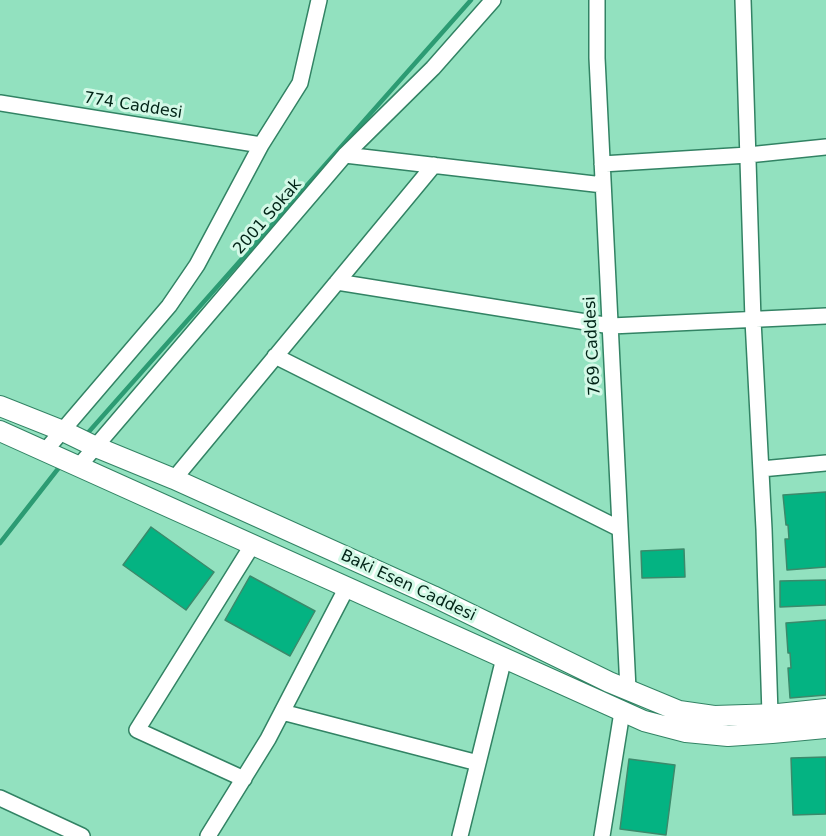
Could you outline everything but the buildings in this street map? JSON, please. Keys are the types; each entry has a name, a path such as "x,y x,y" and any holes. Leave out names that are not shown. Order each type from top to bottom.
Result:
{"street":[{"path":"50,453 169,306 197,265 261,145 300,83 319,0"},
{"name":"2001 Sokak","path":"77,465 345,155 433,68 494,0"},
{"name":"769 Caddesi","path":"597,0 597,58 628,689"},
{"path":"743,0 753,320 770,714"},
{"name":"774 Caddesi","path":"0,103 261,145"},
{"path":"602,164 748,155 826,147"},
{"path":"345,155 603,185"},
{"path":"174,479 434,165"},
{"path":"337,282 610,326 826,316"},
{"path":"276,356 620,529"},
{"name":"Baki Esen Caddesi","path":"0,406 174,479 433,596 609,682 679,711 714,716 826,709"},
{"name":"Baki Esen Caddesi","path":"0,431 644,721 686,732 728,736 826,728"},
{"path":"761,469 826,463"},
{"path":"243,779 136,730 253,544"},
{"path":"208,836 268,739 347,587"},
{"path":"460,836 504,658"},
{"path":"282,712 478,763"},
{"path":"602,836 622,712"},
{"path":"0,798 82,836"}],"waterway":[{"path":"86,435 471,0"},
{"path":"0,543 61,465"}]}
